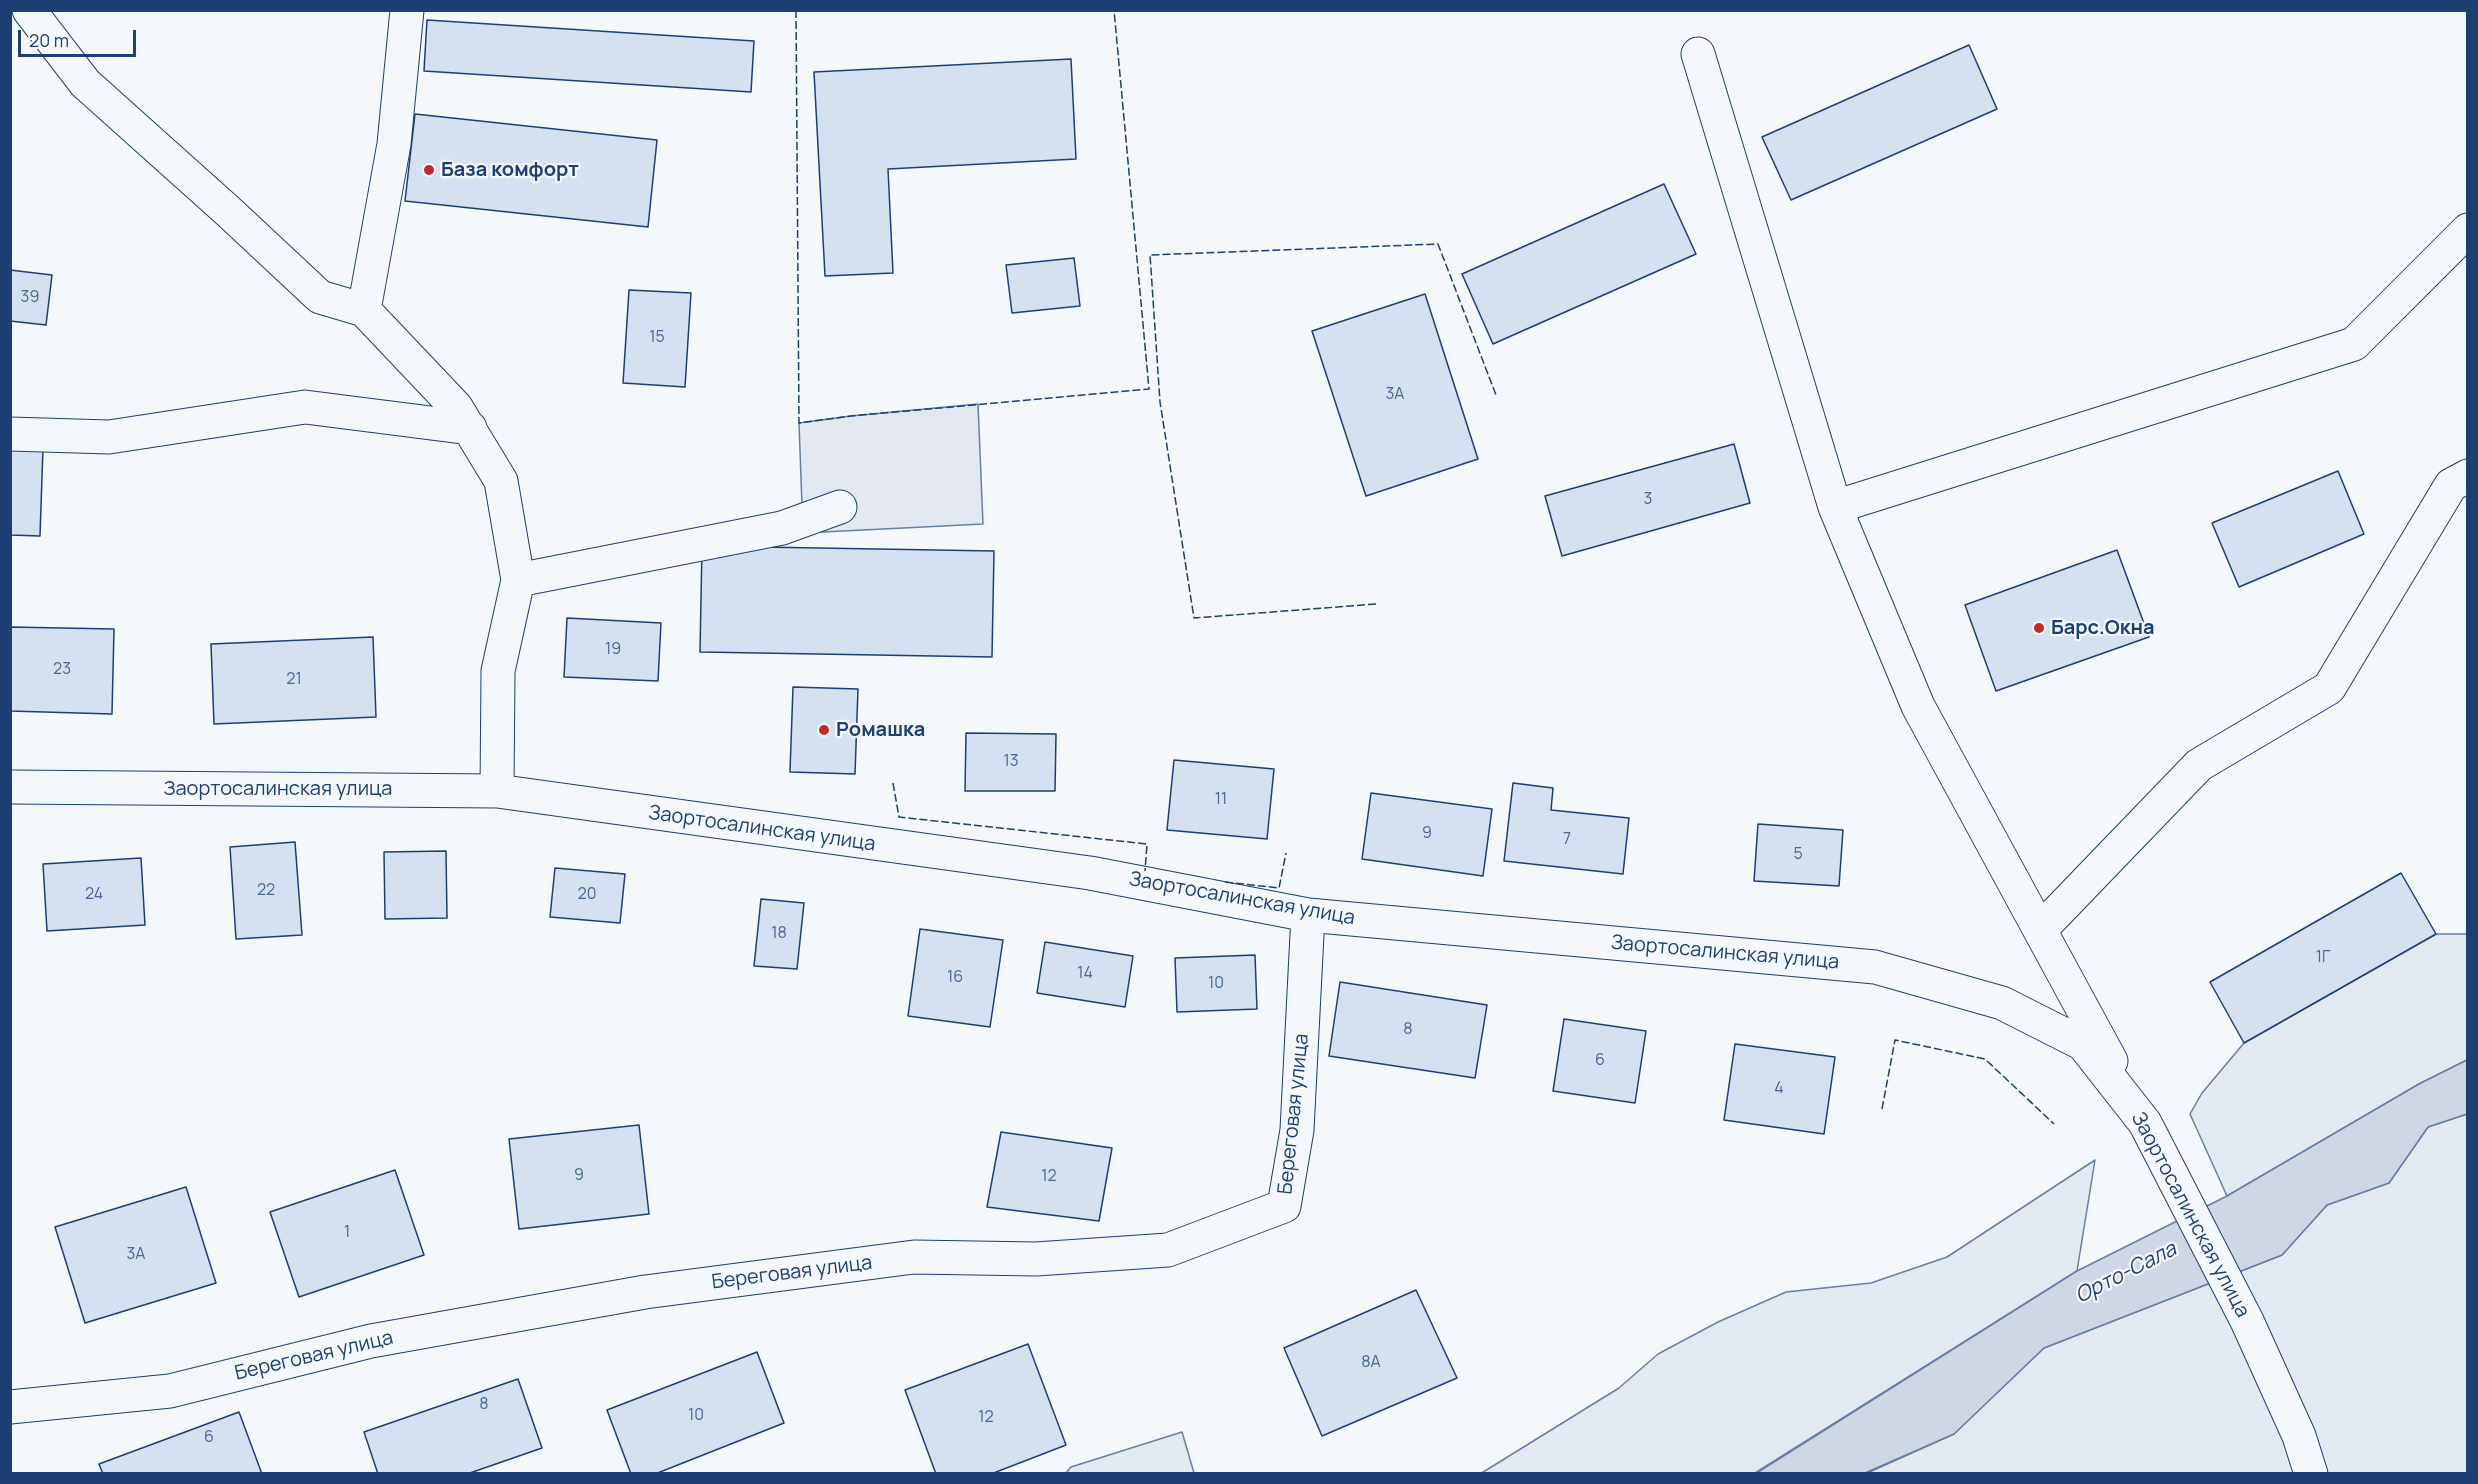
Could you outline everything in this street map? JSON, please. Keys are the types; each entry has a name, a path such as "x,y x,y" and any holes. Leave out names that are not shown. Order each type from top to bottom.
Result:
{"street":[{"path":"29,10 85,83 320,297 364,310 456,407 470,428 501,481 518,580 498,671 497,791"},
{"path":"364,310 394,144 407,10"},
{"path":"1698,54 1835,507 1918,706 2145,1123"},
{"path":"1835,507 2354,344 2468,230"},
{"path":"10,434 109,437 305,407 470,428"},
{"path":"2040,930 2199,765 2329,688 2451,485 2468,476"},
{"path":"518,580 782,528 840,507"},
{"name":"Заортосалинская улица","path":"10,787 497,791 1090,873 1308,915 1875,968 2002,1003 2083,1044 2145,1123 2247,1321 2299,1436 2311,1473"},
{"name":"Береговая улица","path":"10,1407 170,1390 371,1341 645,1292 914,1257 1036,1259 1167,1250 1263,1214 1284,1206 1297,1130 1308,915"}],"shaded area":[{"path":"978,404 983,524 803,533 799,423"},
{"path":"2436,934 2467,934 2467,1060 2419,1084 2227,1196 2190,1114 2202,1093 2244,1043"},
{"path":"2467,1114 2467,1473 1865,1474 1954,1434 2044,1348 2282,1255 2327,1205 2389,1183 2428,1127"},
{"path":"2095,1160 2077,1271 1755,1473 1480,1474 1619,1388 1658,1354 1718,1322 1786,1292 1871,1283 1947,1257"},
{"path":"1182,1432 1194,1473 1066,1473 1071,1467"}],"water":[{"name":"Орто-Сала","path":"2467,1060 2467,1114 2428,1127 2389,1183 2327,1205 2282,1255 2044,1348 1954,1434 1865,1473 1755,1474 2077,1271 2227,1196 2419,1084"}],"building":[{"path":"427,20 754,41 751,92 424,71"},
{"path":"1969,45 1997,109 1791,200 1762,137"},
{"path":"1071,59 1076,159 888,169 893,273 825,276 814,72"},
{"path":"415,114 657,140 648,227 405,201"},
{"path":"1664,184 1696,254 1493,344 1462,274"},
{"path":"1074,258 1080,306 1012,313 1006,265"},
{"path":"10,270 52,275 46,325 10,321"},
{"path":"629,290 691,293 685,387 623,383"},
{"path":"1425,294 1478,459 1366,496 1312,331"},
{"path":"1734,444 1750,503 1562,556 1545,496"},
{"path":"10,447 43,448 40,536 10,535"},
{"path":"2338,471 2364,534 2239,587 2212,523"},
{"path":"702,546 994,551 992,657 700,652"},
{"path":"2117,550 2149,637 1996,691 1965,605"},
{"path":"567,618 661,623 658,681 564,677"},
{"path":"10,627 114,629 112,714 10,711"},
{"path":"373,637 376,717 214,724 211,644"},
{"path":"793,687 858,689 855,774 790,772"},
{"path":"966,733 1056,734 1055,791 965,791"},
{"path":"1174,760 1274,769 1267,839 1167,830"},
{"path":"1513,783 1553,788 1551,810 1629,818 1623,874 1504,861"},
{"path":"1371,793 1492,809 1483,876 1362,859"},
{"path":"1758,824 1843,830 1839,886 1754,881"},
{"path":"295,842 302,935 236,939 230,847"},
{"path":"446,851 447,918 385,919 384,852"},
{"path":"141,858 145,925 47,931 43,864"},
{"path":"555,868 625,874 620,923 550,917"},
{"path":"2401,873 2436,934 2244,1043 2210,982"},
{"path":"761,899 804,903 797,969 754,966"},
{"path":"920,929 1003,940 990,1027 908,1016"},
{"path":"1045,942 1133,956 1125,1007 1037,993"},
{"path":"1255,955 1257,1009 1177,1012 1175,958"},
{"path":"1340,982 1487,1005 1475,1078 1329,1056"},
{"path":"1564,1019 1646,1031 1635,1103 1553,1091"},
{"path":"1735,1044 1835,1057 1824,1134 1724,1120"},
{"path":"639,1125 649,1214 519,1229 509,1139"},
{"path":"1001,1132 1112,1148 1099,1221 987,1207"},
{"path":"395,1170 424,1255 299,1297 270,1212"},
{"path":"186,1187 216,1283 85,1323 55,1227"},
{"path":"1416,1290 1457,1378 1322,1436 1284,1348"},
{"path":"1028,1344 1066,1445 991,1474 936,1474 905,1390"},
{"path":"757,1352 784,1423 655,1474 631,1474 607,1410"},
{"path":"518,1379 542,1448 467,1474 378,1474 364,1432"},
{"path":"239,1412 262,1474 103,1474 99,1464"}],"fence":[{"path":"796,10 799,423 851,416 1149,389 1114,10"},
{"path":"1376,604 1194,618 1160,402 1150,255 1438,244 1496,395"},
{"path":"893,783 899,817 1147,844 1145,871"},
{"path":"1225,882 1279,888 1286,853"},
{"path":"1882,1109 1895,1040 1985,1059 2054,1124"}],"place":[{"name":"База комфорт","path":"429,170"},
{"name":"Барс.Окна","path":"2039,628"},
{"name":"Ромашка","path":"824,730"}]}
